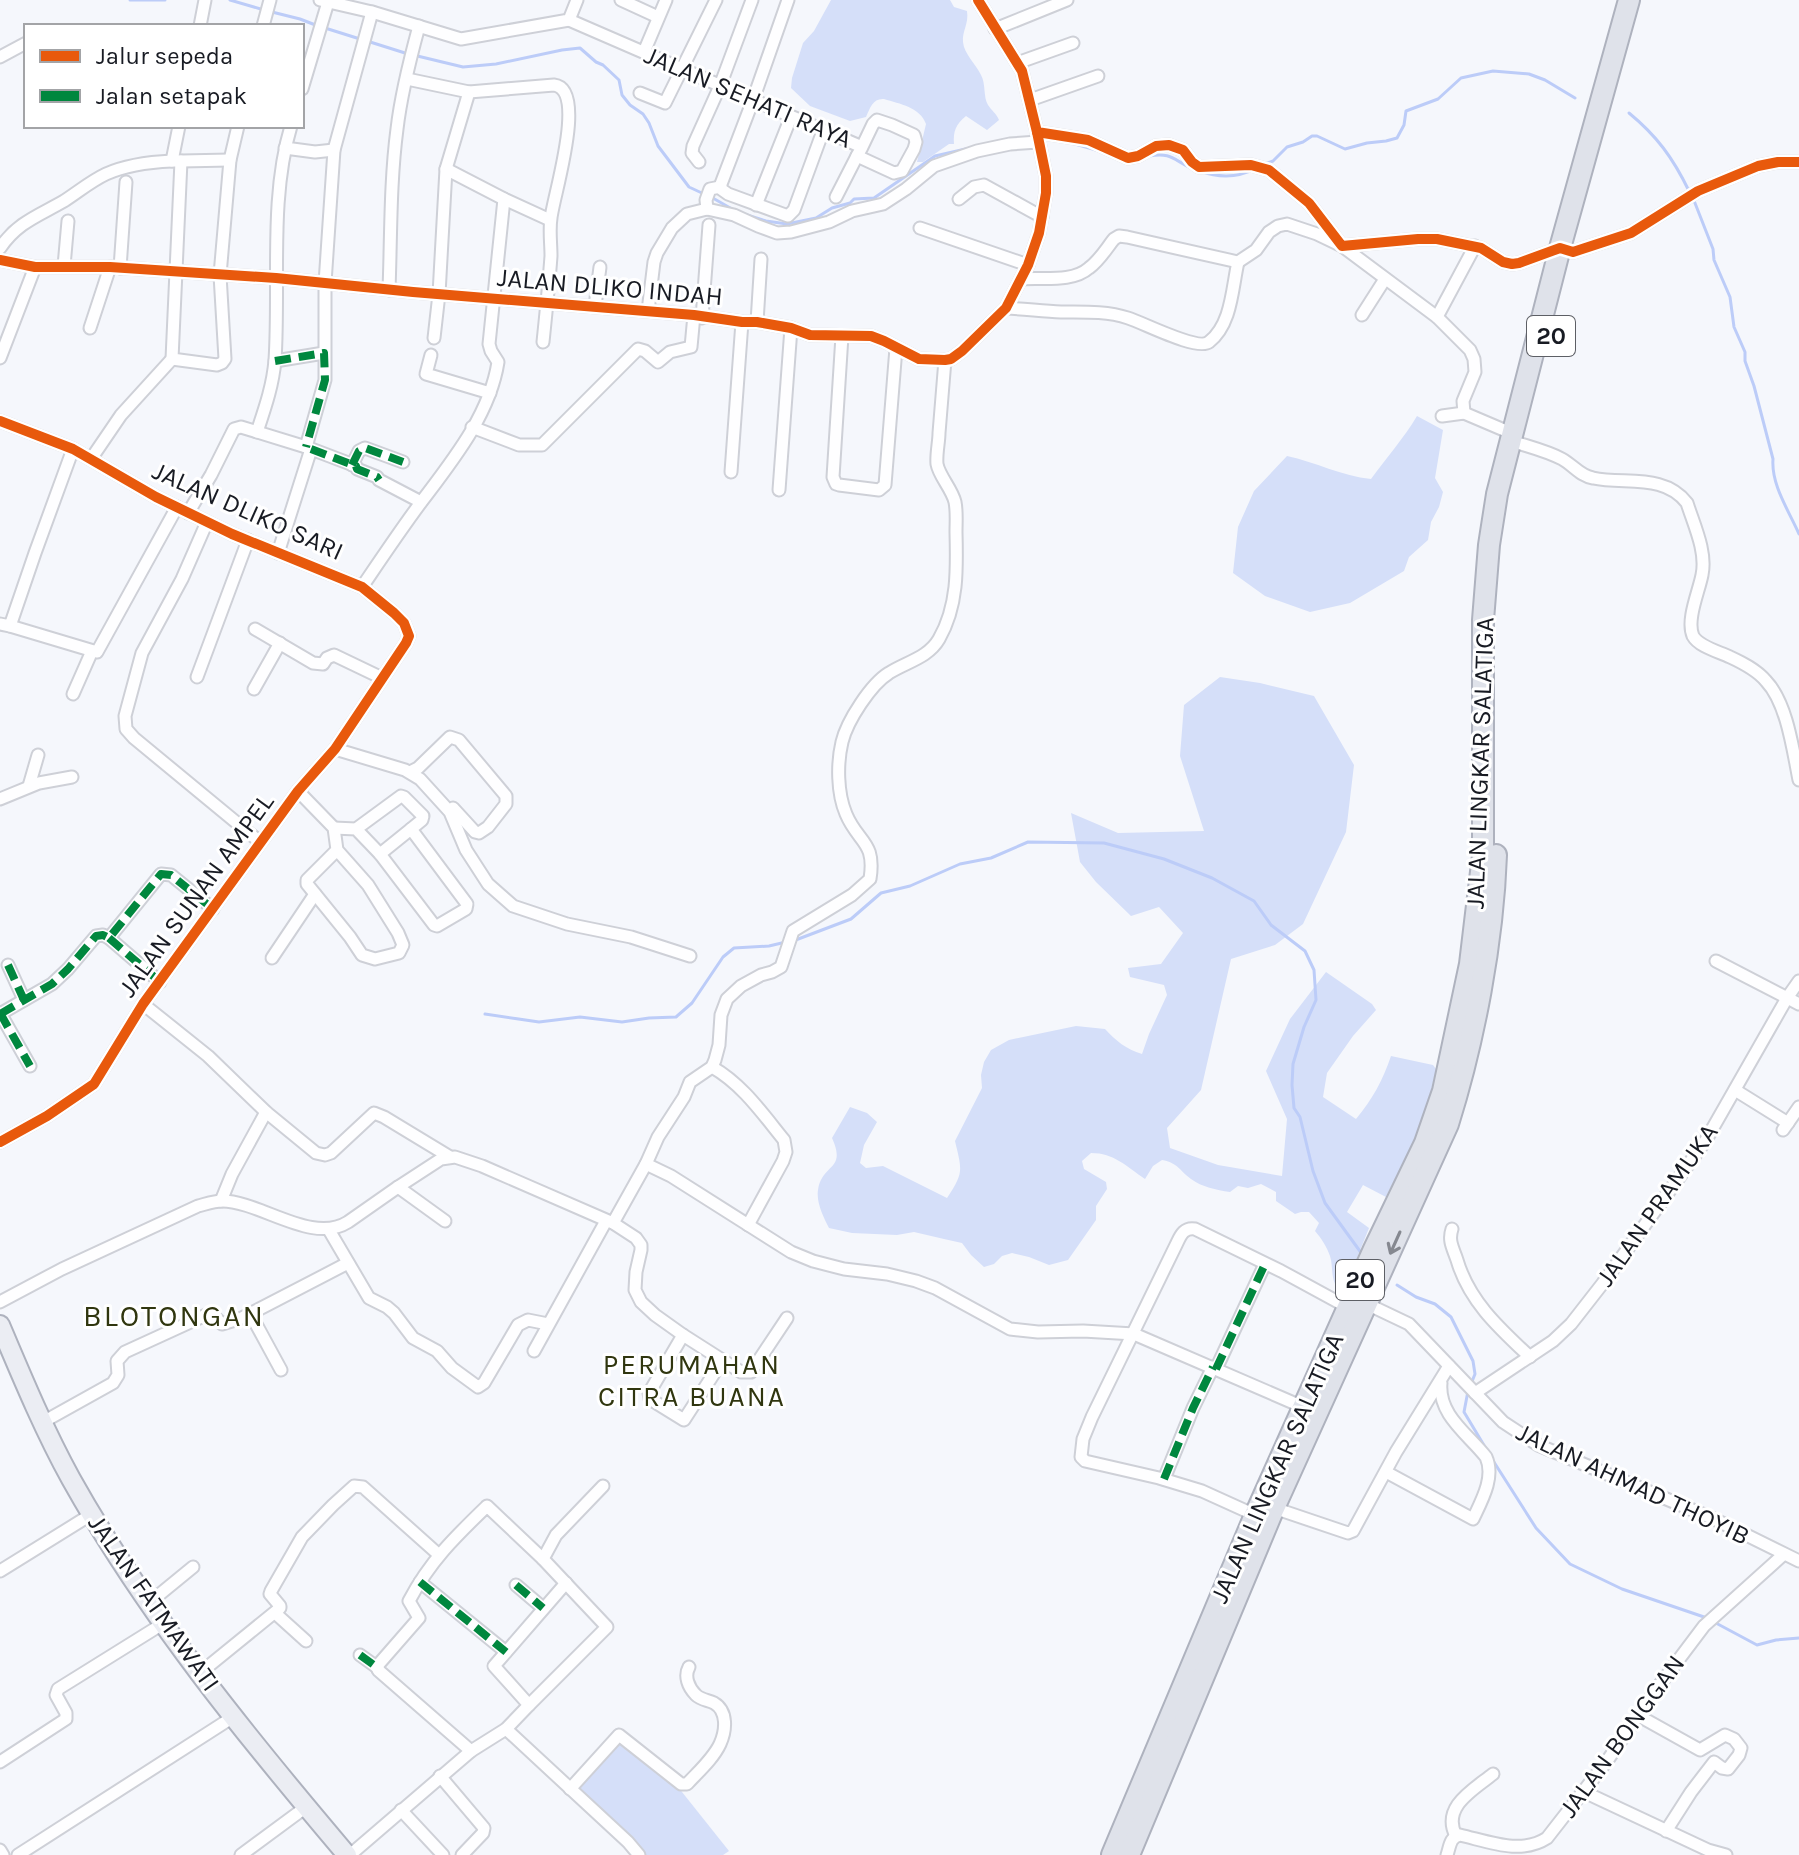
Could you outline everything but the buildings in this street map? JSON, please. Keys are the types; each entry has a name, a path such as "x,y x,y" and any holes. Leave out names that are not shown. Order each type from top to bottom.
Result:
{"highway":[{"name":"JALAN LINGKAR SALATIGA","path":"1112,1855 1264,1512 1359,1309 1374,1249 1419,1173 1437,1113 1451,1057 1490,855 1482,676 1485,584 1497,494 1516,438 1629,0"},
{"name":"JALAN LINGKAR SALATIGA","path":"1566,250 1642,0"},
{"name":"JALAN LINGKAR SALATIGA","path":"1129,1855 1303,1407 1359,1309"}],"main road":[{"name":"JALAN FATMAWATI","path":"0,1325 7,1358 70,1477 149,1603 233,1717 348,1855"}],"street":[{"path":"200,24 205,0"},
{"path":"304,82 321,25 324,1 466,39 569,20 577,0"},
{"path":"621,0 658,17"},
{"path":"644,52 666,0"},
{"path":"640,93 665,103 716,0"},
{"path":"699,162 692,153 693,146 720,86 752,0"},
{"path":"648,311 658,250 672,228 711,196 753,100 788,0"},
{"path":"534,1351 646,1164 690,1082 712,1067 718,1053 721,1015 727,999 736,989 777,970 783,963 795,929 852,895 870,879 872,864 869,847 843,807 839,769 842,740 848,724 873,685 889,672 928,652 938,642 953,602 956,511 953,496 937,464 945,360 962,351 1006,308 1028,265 1047,187 1026,81 978,0"},
{"path":"995,29 1067,0"},
{"path":"278,553 325,380 325,283 334,150 372,12"},
{"name":"JALAN SEHATI RAYA","path":"569,20 823,131 894,173 902,171 909,161 914,149 914,135 877,120 860,151"},
{"path":"389,290 394,155 400,109 419,26"},
{"path":"1017,63 1073,43"},
{"path":"0,57 24,44"},
{"path":"1030,100 1098,76"},
{"path":"407,79 469,92 554,85 563,88 569,127 550,220 551,256 543,342"},
{"path":"434,338 446,169 469,92"},
{"path":"756,205 791,117"},
{"path":"91,459 121,415 172,359 179,128"},
{"path":"172,359 217,365 225,359 220,275 230,160 238,128"},
{"path":"257,432 275,361 279,204 285,148 290,128"},
{"path":"711,196 728,194 786,217 791,215 823,131"},
{"path":"711,196 734,215 758,226 777,233 791,232 883,204 934,166 977,151 1037,137 1088,140 1128,158 1156,146 1169,145 1183,150 1199,167 1251,165 1269,170 1309,203 1342,246"},
{"path":"285,148 315,152 334,150"},
{"path":"836,197 860,151"},
{"path":"0,248 22,223 106,174 150,162 230,160"},
{"path":"1342,246 1437,239 1475,246 1499,260 1519,263 1631,233 1698,191 1758,166 1799,162"},
{"path":"446,169 550,220"},
{"path":"90,328 115,268 126,182"},
{"path":"959,199 974,187 984,185 1042,217"},
{"path":"362,587 449,466 490,393 498,364 489,347 504,199"},
{"path":"64,266 68,221"},
{"path":"1006,308 1106,313 1203,344 1217,332 1227,315 1238,262 1256,250 1269,232 1287,224 1342,246 1437,317 1470,350 1475,372 1463,401 1464,413"},
{"path":"472,427 519,445 542,445 638,349 658,362 670,352 691,347 698,316 709,225"},
{"path":"920,228 1028,265"},
{"path":"1021,279 1062,278 1082,273 1119,236 1238,262"},
{"path":"1437,317 1475,246"},
{"path":"757,322 761,259"},
{"name":"JALAN DLIKO INDAH","path":"0,260 35,267 115,268 276,278 757,322 810,335 871,336 919,359 945,360"},
{"path":"0,358 35,267"},
{"path":"595,306 600,267"},
{"path":"1362,315 1385,279"},
{"path":"731,472 742,322"},
{"path":"779,490 791,328"},
{"path":"842,336 833,477 839,485 879,490 885,485 896,348"},
{"path":"275,361 324,353"},
{"path":"431,355 426,374 490,393"},
{"path":"1442,416 1464,413 1562,458 1587,476 1652,482 1684,499 1704,560 1691,623 1694,637 1749,668 1774,689 1792,743 1799,780"},
{"name":"JALAN DLIKO SARI","path":"0,421 73,449 207,522 362,587 404,623 409,636 404,646"},
{"path":"73,449 5,625 97,652 182,510 211,475 234,429 241,427 309,448 352,465 421,502"},
{"path":"352,465 359,451 365,448 403,462"},
{"path":"207,522 182,579 142,653 125,726 134,738 260,842"},
{"path":"197,677 248,540"},
{"path":"255,629 313,663 323,664 334,655 382,678"},
{"path":"254,689 280,643"},
{"name":"JALAN SUNAN AMPEL","path":"0,1142 47,1116 94,1084 143,1004 298,791 335,749 404,646"},
{"path":"73,694 92,651"},
{"path":"335,749 414,770 477,833 488,827 506,802 506,796 456,737 450,737 414,770"},
{"path":"29,786 38,755"},
{"path":"414,770 450,812 476,868 488,884 513,906 567,924 631,937 690,956"},
{"path":"0,799 29,786 72,777"},
{"path":"298,791 334,828 337,850 368,885 387,914 402,941 401,951 375,959 366,957 307,884 307,880 337,850"},
{"path":"334,828 356,829 401,796 423,816 422,820 380,854"},
{"path":"356,829 437,926 466,909 467,904 411,829"},
{"path":"109,938 161,874 171,875 213,909"},
{"path":"272,958 315,894"},
{"path":"30,1066 0,1014 60,977 96,936 100,934 109,938 160,982"},
{"path":"1716,961 1799,1004"},
{"path":"8,965 24,1000"},
{"name":"JALAN PRAMUKA","path":"1470,1389 1530,1357 1571,1324 1706,1140 1799,981"},
{"path":"143,1004 208,1056 266,1112 316,1153 331,1153 374,1113 450,1157"},
{"path":"712,1067 730,1078 784,1140 783,1161 748,1225"},
{"path":"1735,1090 1785,1126 1799,1107"},
{"path":"221,1201 266,1112"},
{"path":"0,1302 62,1269 198,1206 233,1202 310,1227 329,1230 342,1226 437,1161 450,1157 508,1176 609,1222 636,1238 641,1245 636,1272 637,1296 641,1302 683,1335 741,1372 751,1372 787,1318"},
{"path":"646,1164 671,1176 791,1252 813,1261 844,1269 887,1274 935,1288 1010,1329 1134,1334 1303,1407"},
{"path":"398,1187 445,1221"},
{"name":"JALAN AHMAD THOYIB","path":"1134,1334 1176,1245 1186,1230 1195,1229 1359,1309 1409,1324 1503,1422 1538,1445 1714,1519 1799,1561"},
{"path":"1452,1229 1449,1238 1460,1271 1478,1305 1530,1357"},
{"path":"329,1230 369,1298 387,1307 413,1338 437,1351 452,1368 478,1387 484,1383 518,1325 528,1320 548,1324"},
{"path":"43,1422 113,1383 118,1375 117,1361 125,1352 208,1314 222,1324 250,1313 348,1263"},
{"path":"1164,1479 1193,1408 1265,1264"},
{"path":"250,1313 281,1370"},
{"path":"1134,1334 1083,1439 1083,1459 1164,1479 1264,1512 1348,1533 1355,1529 1449,1366"},
{"path":"683,1335 649,1393 650,1399 660,1406 684,1420 722,1361"},
{"path":"1386,1472 1473,1519 1487,1486 1490,1465 1480,1449 1447,1413 1441,1396 1441,1381"},
{"path":"200,1673 275,1613 280,1606 270,1594 271,1591 302,1537 354,1486 363,1487 438,1554"},
{"path":"543,1559 556,1535 603,1486"},
{"path":"348,1855 471,1751 506,1729 607,1627 543,1559 487,1506 438,1554 409,1601 420,1617 378,1668"},
{"path":"0,1571 92,1514"},
{"name":"JALAN BONGGAN","path":"1456,1836 1507,1847 1530,1848 1547,1838 1704,1626 1784,1554"},
{"path":"149,1603 193,1567"},
{"path":"420,1582 506,1652"},
{"path":"529,1705 495,1668 566,1583"},
{"path":"516,1585 543,1608"},
{"path":"275,1613 306,1641"},
{"path":"0,1762 66,1719 56,1695 58,1689 164,1623"},
{"path":"360,1655 471,1751"},
{"path":"570,1789 619,1735 681,1784 687,1784 715,1753 725,1723 716,1704 696,1695 688,1683 685,1676 689,1667"},
{"path":"1639,1716 1700,1750 1722,1768 1728,1769 1741,1752 1740,1744 1725,1735 1700,1750"},
{"path":"18,1855 233,1717"},
{"path":"506,1729 639,1855"},
{"path":"1666,1831 1714,1762"},
{"path":"1447,1855 1452,1838 1456,1836 1451,1822 1454,1809 1493,1774"},
{"path":"440,1776 484,1828 462,1855"},
{"path":"1582,1791 1708,1850 1726,1855"},
{"path":"241,1855 306,1807"},
{"path":"401,1810 443,1855"}],"shaded area":[{"path":"831,0 950,0 954,7 967,11 964,46 983,79 988,105 999,120 987,130 966,116 956,128 954,144 949,144 923,162 917,162 926,124 909,107 880,99 872,104 866,117 850,121 810,106 791,88 792,78 803,43 814,31"},
{"path":"1417,416 1443,430 1435,478 1443,492 1431,522 1428,540 1409,557 1404,571 1350,603 1310,612 1265,596 1233,573 1238,527 1254,491 1287,456 1371,479"},
{"path":"1220,677 1314,696 1354,765 1346,832 1303,924 1275,945 1231,959 1201,1090 1167,1128 1170,1148 1218,1165 1282,1176 1287,1119 1266,1071 1290,1019 1326,972 1372,1004 1376,1010 1327,1073 1323,1097 1356,1119 1376,1089 1391,1056 1433,1065 1436,1069 1425,1118 1386,1197 1363,1185 1347,1212 1369,1228 1349,1278 1343,1285 1335,1284 1329,1253 1315,1231 1319,1223 1309,1212 1295,1214 1276,1201 1276,1192 1261,1184 1248,1188 1238,1186 1230,1192 1214,1189 1195,1182 1175,1165 1162,1160 1153,1166 1145,1179 1120,1161 1091,1153 1082,1161 1084,1169 1106,1182 1107,1189 1096,1206 1096,1220 1068,1260 1049,1265 1012,1253 984,1267 962,1243 914,1232 897,1235 852,1233 829,1228 819,1205 818,1190 820,1181 835,1162 837,1156 832,1138 850,1107 867,1113 877,1122 864,1145 860,1163 866,1168 883,1166 947,1198 960,1171 955,1141 982,1088 984,1062 991,1050 1009,1040 1076,1026 1105,1029 1122,1044 1142,1054 1167,995 1164,985 1130,977 1128,968 1161,964 1183,933 1159,907 1131,916 1096,882 1080,862 1071,813 1118,833 1204,831 1180,756 1184,705"},
{"path":"615,1735 678,1787 729,1851 723,1855 645,1855 573,1789"}],"waterway":[{"path":"130,0 165,0"},
{"path":"230,0 264,10"},
{"path":"272,12 318,26"},
{"path":"325,28 360,39"},
{"path":"367,41 463,67 580,48 619,80 622,95 643,114 658,146 689,187 704,194"},
{"path":"1265,164 1273,161 1287,147 1312,136 1345,149 1397,138 1404,125 1406,111 1438,99 1461,78 1493,71 1529,74 1575,98"},
{"path":"1629,113 1664,148 1689,191"},
{"path":"1068,142 1103,152"},
{"path":"747,215 787,224 816,218 854,199 874,198 935,156 970,148"},
{"path":"1149,156 1168,156 1193,169"},
{"path":"1200,171 1228,176 1255,169"},
{"path":"711,197 732,209"},
{"path":"1693,198 1730,297 1734,327 1745,352 1778,488 1799,534"},
{"path":"793,941 851,919 881,893 910,886 960,864 991,858 1028,842 1104,843 1164,859 1212,878 1254,901 1271,925 1305,951 1314,970 1316,1000 1293,1064 1294,1108 1300,1117 1313,1171 1325,1203 1362,1254"},
{"path":"485,1014 539,1022 580,1017 622,1022 676,1017 692,1003 723,957 734,948 786,942"},
{"path":"1397,1285 1435,1304 1451,1317 1473,1361 1475,1374 1471,1384"},
{"path":"1468,1391 1464,1412 1488,1452"},
{"path":"1492,1459 1536,1528 1570,1564 1622,1589 1707,1618"},
{"path":"1714,1622 1757,1645 1799,1638"}],"marked path":[{"path":"275,361 324,353 325,380 306,447"},
{"path":"352,465 359,451 365,448 403,462"},
{"path":"311,449 356,466 379,480"},
{"path":"0,1014 52,984 96,936 109,938 161,874 171,875 213,909"},
{"path":"109,938 160,982"},
{"path":"8,965 24,1000"},
{"path":"0,1013 30,1066"},
{"path":"1216,1369 1265,1264"},
{"path":"1164,1479 1213,1367"},
{"path":"420,1582 506,1652"},
{"path":"516,1585 543,1608"},
{"path":"360,1655 378,1668"}],"cycle path":[{"path":"978,0 1022,71 1037,132 1088,140 1128,158 1156,146 1169,145 1183,150 1199,167 1251,165 1269,170 1309,203 1342,246 1437,239 1481,248 1503,262 1519,263 1560,248 1573,252 1631,233 1698,191 1758,166 1799,162"},
{"path":"0,260 35,267 110,267 276,278 694,315 757,322 810,335 871,336 919,359 945,360 962,351 1006,308 1028,265 1039,233 1046,193 1046,176 1037,132"},
{"path":"0,421 73,449 156,497 232,534 362,587 404,623 409,636 335,749 298,791 143,1004 94,1084 47,1116 0,1142"}],"district":[{"name":"BLOTONGAN","path":"174,1316"},
{"name":"PERUMAHAN CITRA BUANA","path":"692,1380"}]}
